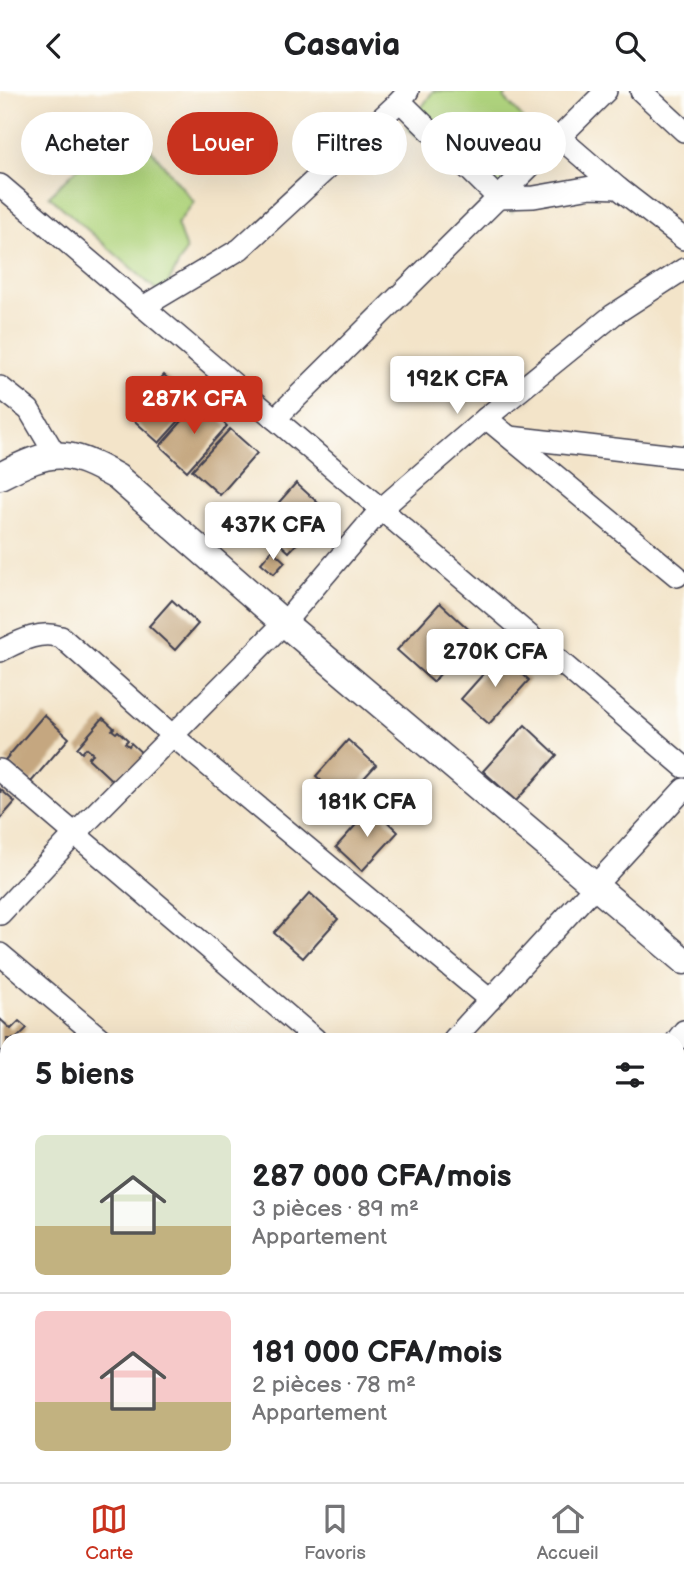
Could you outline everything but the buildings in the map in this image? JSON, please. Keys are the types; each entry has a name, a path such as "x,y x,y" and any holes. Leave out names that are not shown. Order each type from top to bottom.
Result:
{"street":[{"path":"566,130 606,91"},
{"path":"641,91 684,131"},
{"path":"143,307 240,249 404,96 498,198 534,197 591,187 618,188"},
{"path":"566,143 684,239"},
{"path":"275,419 521,175"},
{"path":"0,185 684,767"},
{"path":"0,914 75,834 284,624 381,509 486,418 613,315 684,269"},
{"path":"0,387 29,410 55,454"},
{"path":"486,418 677,576"},
{"path":"510,437 684,457"},
{"path":"0,476 55,454 86,459 117,477 284,624 684,961"},
{"path":"0,651 20,640 38,635 51,634 61,637 173,736 490,1000"},
{"path":"0,769 307,1033"},
{"path":"460,1033 684,789"},
{"path":"0,954 94,1033"}],"green space":[{"path":"433,91 508,91 504,98 517,112 421,112 421,140 407,129"},
{"path":"153,152 167,169 167,175 172,175 194,202 177,224 186,250 162,295 49,196 71,175 153,175"},
{"path":"465,175 532,175 512,212"}]}
